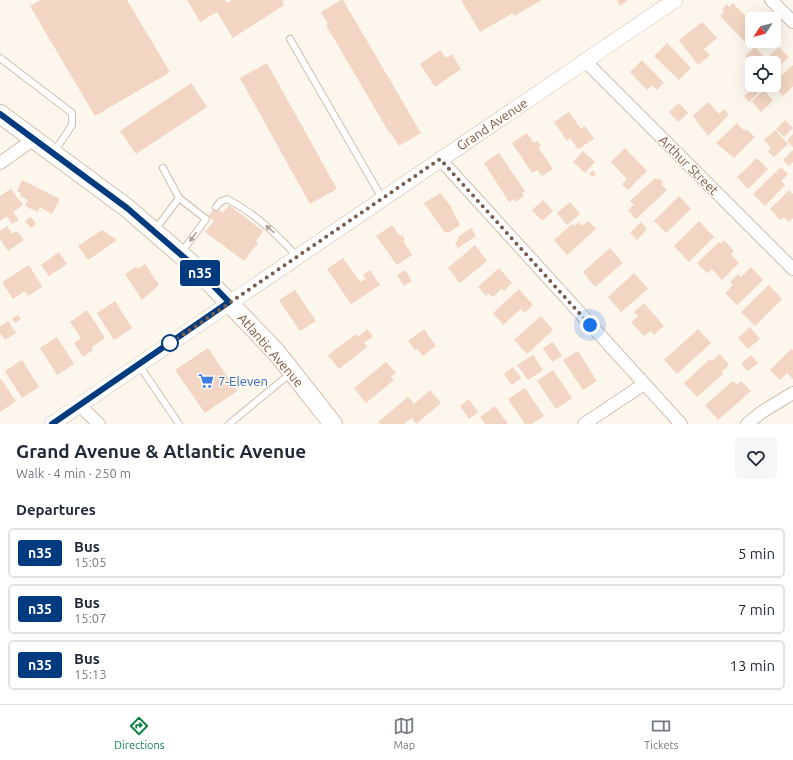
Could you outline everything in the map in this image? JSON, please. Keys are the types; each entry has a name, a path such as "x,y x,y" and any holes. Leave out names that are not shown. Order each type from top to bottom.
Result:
{"main road":[{"name":"Atlantic Avenue","path":"0,114 127,208 180,254 229,302 277,353 333,424"}],"street":[{"name":"Grand Avenue","path":"52,424 229,302 675,0"},
{"path":"771,0 793,22"},
{"name":"Arthur Street","path":"586,61 793,269"},
{"path":"0,163 34,139"},
{"path":"440,159 680,424"},
{"path":"584,424 644,384"},
{"path":"747,424 762,412 791,398"},
{"path":"80,406 99,424"}],"lane":[{"path":"290,39 382,198"},
{"path":"0,58 72,113 72,125 54,153"},
{"path":"163,168 179,198 206,220 180,254"},
{"path":"154,232 179,198"},
{"path":"216,207 220,202 227,199 242,206 272,230 297,256"},
{"path":"139,365 179,424"},
{"path":"229,424 292,372"}],"building":[{"path":"41,0 127,0 170,72 95,116 30,6"},
{"path":"187,0 225,0 227,3 232,0 282,0 284,5 233,38 217,12 200,22"},
{"path":"343,0 421,133 399,146 391,133 390,134 326,25 328,24 321,12"},
{"path":"461,0 542,0 514,16 513,13 480,32"},
{"path":"617,0 628,0 620,6"},
{"path":"733,3 745,16 745,42 720,16 724,12 722,9 727,4 729,7"},
{"path":"702,22 717,38 704,49 710,55 698,65 679,40"},
{"path":"667,43 691,68 679,80 654,56"},
{"path":"756,48 763,56 745,56"},
{"path":"778,48 780,48 789,57 781,64 781,56 769,56"},
{"path":"440,50 446,58 452,54 461,69 435,87 420,64"},
{"path":"642,60 664,83 657,90 652,85 647,90 630,72"},
{"path":"267,63 337,189 310,204 240,78"},
{"path":"793,65 793,86 783,96 779,92 781,92 781,76"},
{"path":"191,83 207,107 136,154 120,131"},
{"path":"748,92 758,93 749,102 744,96"},
{"path":"762,92 766,92 773,101 761,112 752,101"},
{"path":"708,102 719,114 724,109 729,115 708,136 693,116"},
{"path":"679,103 688,113 678,122 669,112"},
{"path":"569,112 581,129 585,126 594,139 578,149 570,138 567,141 554,122"},
{"path":"785,120 793,128 784,137 776,129"},
{"path":"737,123 744,131 746,129 755,137 734,158 716,143"},
{"path":"775,130 788,144 774,157 768,151 771,148 764,140"},
{"path":"527,133 534,143 538,141 541,146 538,147 553,169 542,176 537,170 532,173 512,143"},
{"path":"793,134 793,147 787,141"},
{"path":"625,148 647,171 628,190 622,184 627,179 611,162"},
{"path":"793,150 793,162 789,166 783,160"},
{"path":"583,151 595,162 585,173 573,162"},
{"path":"499,153 525,191 522,193 524,196 515,202 514,199 509,202 484,163"},
{"path":"757,158 768,169 748,189 737,177"},
{"path":"781,167 788,174 781,181 785,185 765,206 753,194"},
{"path":"593,170 596,174 593,177 589,174"},
{"path":"655,178 657,180 659,178 663,182 661,184 667,190 636,219 628,210 634,205 630,201"},
{"path":"22,180 60,199 52,214 40,207 38,212 25,206 28,200 20,196 21,193 17,191"},
{"path":"11,189 23,205 13,212 19,220 12,224 7,216 0,221 0,196"},
{"path":"789,190 793,194 793,218 789,222 784,217 780,220 770,209"},
{"path":"440,193 452,208 460,225 448,233 445,233 424,203"},
{"path":"679,196 691,209 666,233 654,221"},
{"path":"543,200 553,211 542,221 532,210"},
{"path":"570,202 580,214 567,225 557,213"},
{"path":"229,205 263,231 256,241 258,243 244,261 205,232 214,221 208,217 215,207 223,213"},
{"path":"31,217 36,224 31,228 25,221"},
{"path":"588,221 596,229 567,255 554,240 572,224 574,226 579,222 582,226"},
{"path":"699,221 714,237 689,262 674,246"},
{"path":"641,222 647,229 637,240 630,233"},
{"path":"392,225 400,236 402,235 405,240 403,241 412,255 397,265 376,236"},
{"path":"7,226 12,234 17,231 24,240 8,251 0,239 0,231"},
{"path":"471,228 476,236 458,248 455,243 459,239 458,237"},
{"path":"102,230 117,240 88,260 78,246"},
{"path":"724,240 734,251 731,254 739,263 722,280 712,269 707,273 697,263 719,242 720,244"},
{"path":"475,245 487,261 460,283 448,268"},
{"path":"610,248 623,263 595,287 583,272"},
{"path":"59,252 67,264 49,276 41,265"},
{"path":"343,258 360,282 366,279 363,275 370,270 380,285 351,304 327,269"},
{"path":"145,264 159,285 142,300 125,274 136,267 138,269"},
{"path":"29,265 42,287 28,296 25,291 13,299 2,282"},
{"path":"751,267 763,280 737,305 725,293 733,285 730,282 738,274 741,277"},
{"path":"499,268 512,283 504,291 502,288 493,297 489,293 486,296 478,287"},
{"path":"405,270 412,281 404,286 397,275"},
{"path":"634,273 648,289 621,312 608,297"},
{"path":"769,285 782,299 755,326 741,312"},
{"path":"519,289 533,305 525,313 521,309 503,325 493,313"},
{"path":"295,290 316,321 300,331 279,300"},
{"path":"115,301 132,328 114,340 97,313"},
{"path":"644,303 664,326 654,335 651,331 644,336 631,322 638,316 634,312"},
{"path":"87,310 105,338 92,347 93,350 83,357 74,343 81,338 70,322"},
{"path":"18,315 21,319 15,323 12,318"},
{"path":"541,316 553,330 527,354 514,340"},
{"path":"8,321 16,333 5,340 0,333 0,326"},
{"path":"750,327 760,339 748,349 738,338"},
{"path":"367,329 373,336 364,343 367,347 339,369 328,355 356,334 358,337"},
{"path":"424,329 436,346 423,356 417,349 415,350 408,341"},
{"path":"698,329 711,343 677,374 664,360"},
{"path":"57,337 74,364 57,375 40,348"},
{"path":"553,342 562,356 552,362 543,348"},
{"name":"7-Eleven","path":"208,348 237,391 205,413 175,370"},
{"path":"791,349 793,350 793,379 787,373 780,380 770,370"},
{"path":"578,351 597,381 583,390 563,360"},
{"path":"720,354 729,365 722,372 723,374 697,397 684,383 710,359 712,361"},
{"path":"533,355 543,370 528,380 517,365"},
{"path":"751,355 758,363 748,371 741,364"},
{"path":"22,360 39,387 22,398 5,371"},
{"path":"386,362 396,373 391,377 394,380 366,403 354,388"},
{"path":"513,367 521,378 512,385 504,374"},
{"path":"553,370 572,398 556,409 537,381"},
{"path":"0,378 16,401 0,412"},
{"path":"733,381 737,385 741,381 751,391 718,420 705,405"},
{"path":"525,388 544,416 532,424 525,424 508,399"},
{"path":"430,390 441,403 416,424 412,418 404,424 380,424 378,422 408,397 414,404"},
{"path":"469,399 478,412 469,419 460,406"},
{"path":"495,406 508,424 485,424 480,417"}],"bus line":[{"name":"n35","path":"0,114 127,208 194,266 229,302 52,424"}],"place":[{"name":"7-Eleven","path":"206,381"}],"route":[{"path":"170,343 165,347 440,159 590,325"}]}
